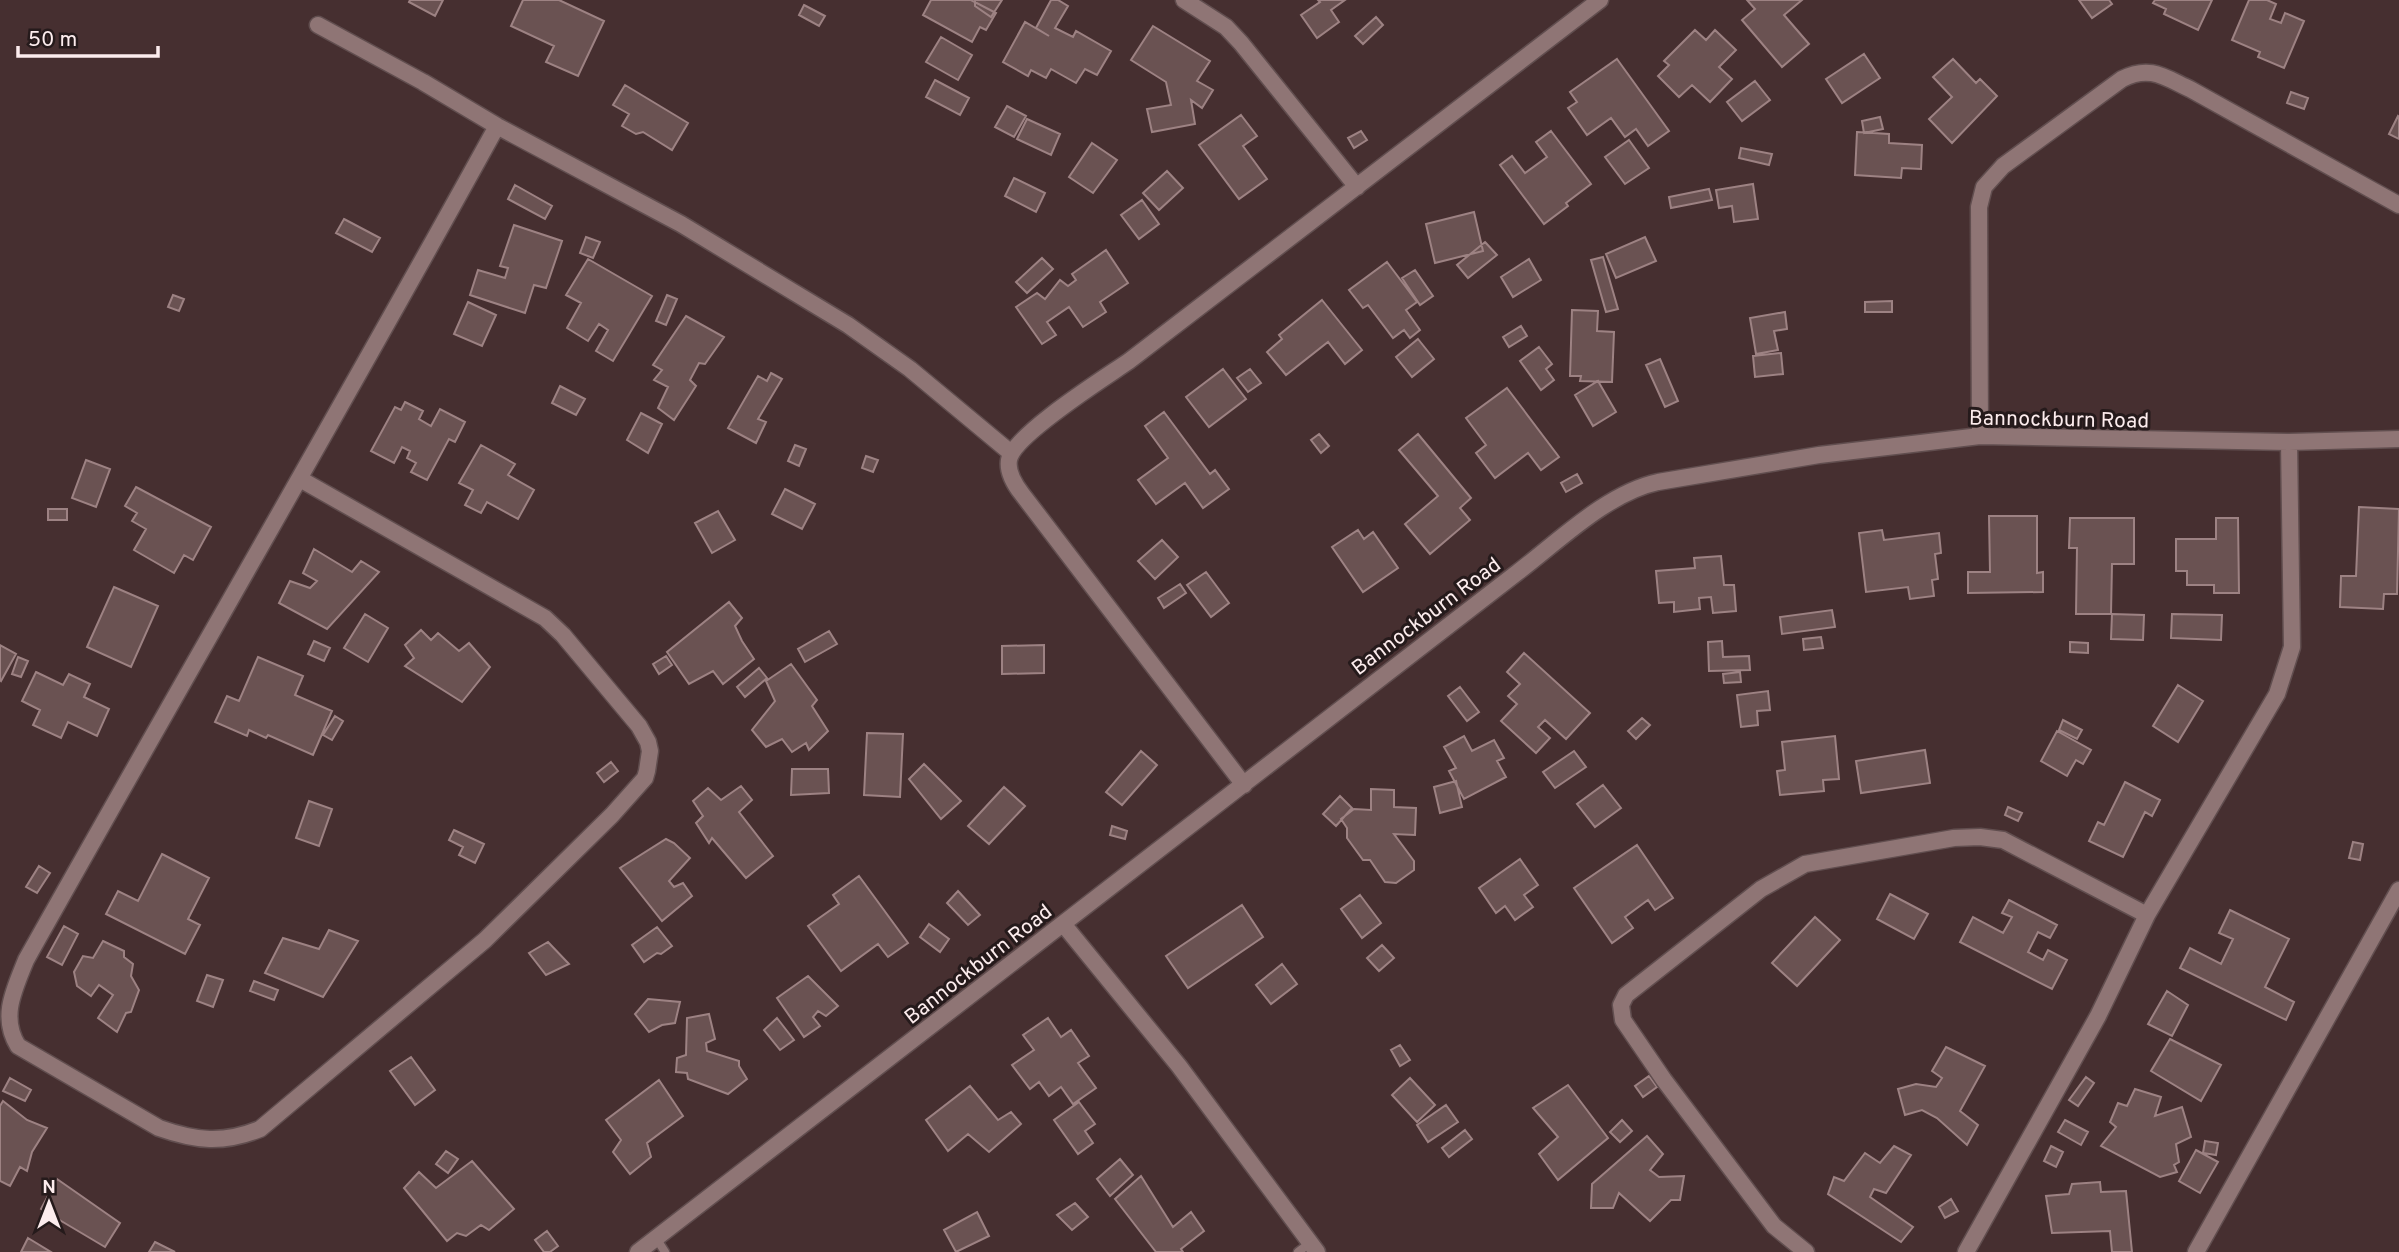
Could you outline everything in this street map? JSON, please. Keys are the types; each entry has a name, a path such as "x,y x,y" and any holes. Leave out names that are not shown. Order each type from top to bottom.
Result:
{"street":[{"path":"1184,0 1219,22 1241,43 1357,187"},
{"path":"1244,785 1022,494 1010,471 1011,453 1031,432 1062,408 1129,362 1600,0"},
{"path":"318,25 497,126 681,224 848,325 911,369 1011,453"},
{"path":"1980,436 1981,193 2003,166 2122,79 2141,71 2160,75 2399,205"},
{"path":"300,479 545,618 563,635 639,726 648,742 650,761 645,778 612,815 485,940 260,1129 234,1138 200,1139 159,1128 18,1046 9,1031 7,1009 32,949 300,479 497,126"},
{"name":"Bannockburn Road","path":"638,1252 661,1245 1349,701 1596,512 1633,490 1658,481 1805,457 1980,436 2290,442 2399,439"},
{"path":"1966,1252 2098,1017 2147,915 2268,712 2288,665 2292,647 2290,442"},
{"path":"1805,1252 1774,1226 1664,1080 1623,1020 1621,1005 1626,995 1761,889 1805,864 1954,838 2003,840 2147,915"},
{"path":"2196,1252 2399,890"},
{"path":"1064,925 1179,1066 1309,1249"}],"building":[{"path":"443,0 435,16 409,2"},
{"path":"523,0 559,0 604,21 578,76 546,62 554,46 511,26"},
{"path":"931,0 971,0 996,13 986,30 980,27 972,42 923,15"},
{"path":"975,0 1002,0 991,17 975,6"},
{"path":"1051,0 1058,0 1068,6 1055,28 1073,37 1076,31 1111,51 1097,75 1085,69 1076,83 1051,69 1046,78 1031,70 1028,76 1003,62 1025,22 1049,36 1036,28"},
{"path":"1318,0 1345,0 1331,10 1339,22 1317,38 1301,15 1320,2"},
{"path":"1747,0 1802,0 1784,15 1809,44 1782,67 1742,20 1755,9"},
{"path":"2079,0 2109,0 2112,4 2092,18"},
{"path":"2155,0 2212,0 2198,30 2164,14 2166,9 2153,3"},
{"path":"2249,0 2267,0 2276,4 2270,19 2281,23 2285,13 2304,21 2284,68 2258,57 2260,52 2232,40"},
{"path":"804,5 825,16 819,26 799,15"},
{"path":"1376,17 1383,25 1363,44 1355,36"},
{"path":"1153,26 1210,61 1197,81 1213,90 1202,108 1191,100 1195,124 1152,132 1147,109 1171,105 1166,82 1131,60"},
{"path":"1695,30 1706,40 1715,30 1736,50 1719,67 1732,79 1710,102 1692,85 1679,97 1658,76 1669,65 1664,61"},
{"path":"941,37 972,55 958,80 926,62"},
{"path":"1864,54 1880,78 1842,103 1826,79"},
{"path":"1617,59 1669,131 1648,146 1636,129 1625,137 1611,118 1587,135 1568,108 1577,102 1570,92"},
{"path":"1953,59 1976,83 1980,79 1997,96 1952,143 1929,119 1952,97 1933,77"},
{"path":"935,80 969,98 960,115 926,97"},
{"path":"1755,81 1770,100 1742,121 1727,102"},
{"path":"625,85 688,123 672,150 643,132 636,134 622,126 629,114 613,105"},
{"path":"2291,92 2308,98 2304,109 2287,103"},
{"path":"1007,106 1026,116 1014,137 995,127"},
{"path":"1241,115 1257,136 1243,146 1267,179 1239,199 1199,145"},
{"path":"1880,117 1883,129 1864,133 1862,121"},
{"path":"2399,117 2399,139 2389,134"},
{"path":"1027,119 1060,134 1051,155 1017,139"},
{"path":"1361,131 1367,140 1354,148 1348,138"},
{"path":"1551,131 1591,184 1544,224 1500,165 1512,156 1525,173 1547,157 1536,142"},
{"path":"1857,132 1889,134 1889,143 1922,145 1921,169 1902,168 1901,178 1855,175"},
{"path":"1629,140 1649,168 1625,184 1605,157"},
{"path":"1092,143 1117,160 1093,193 1069,177"},
{"path":"1741,148 1772,154 1769,165 1739,158"},
{"path":"1167,171 1183,188 1159,210 1143,193"},
{"path":"1014,178 1045,193 1036,212 1005,196"},
{"path":"1753,184 1758,219 1734,222 1732,206 1719,208 1716,190"},
{"path":"515,185 552,206 545,219 508,199"},
{"path":"1709,189 1712,200 1671,208 1669,197"},
{"path":"1142,200 1159,224 1139,239 1121,215"},
{"path":"1474,212 1483,251 1435,263 1426,224"},
{"path":"344,219 380,238 372,252 336,233"},
{"path":"514,225 562,241 546,288 534,285 525,313 470,295 478,270 505,278 508,268 500,266"},
{"path":"586,237 600,242 593,258 580,253"},
{"path":"1645,237 1656,261 1616,278 1606,254"},
{"path":"1485,242 1497,255 1468,278 1457,265"},
{"path":"1106,250 1128,283 1100,302 1106,312 1083,327 1069,307 1047,322 1056,335 1042,344 1016,307 1037,293 1045,299 1060,280 1068,286 1076,280 1072,274"},
{"path":"1603,257 1618,309 1606,312 1591,260"},
{"path":"1042,258 1053,269 1027,293 1016,282"},
{"path":"588,259 652,296 613,361 596,351 608,330 599,324 588,341 567,328 581,303 566,295"},
{"path":"1529,259 1541,280 1513,297 1501,277"},
{"path":"1387,262 1417,302 1406,310 1420,330 1410,338 1404,330 1393,338 1368,305 1363,308 1349,290"},
{"path":"1415,270 1433,296 1420,305 1402,278"},
{"path":"173,295 184,299 179,311 168,307"},
{"path":"667,295 677,299 666,325 656,321"},
{"path":"1322,300 1362,350 1345,364 1328,342 1286,375 1267,352 1282,339 1279,335"},
{"path":"1892,301 1892,312 1865,312 1865,302"},
{"path":"468,302 496,315 482,346 454,334"},
{"path":"1572,310 1598,311 1597,331 1614,332 1612,382 1580,381 1581,376 1570,376"},
{"path":"1785,312 1787,329 1774,331 1778,350 1756,354 1750,318"},
{"path":"686,316 724,337 705,364 699,363 690,380 696,386 674,420 658,408 668,387 654,380 662,370 653,365"},
{"path":"1521,326 1527,336 1509,347 1503,337"},
{"path":"1418,339 1434,359 1412,377 1396,357"},
{"path":"1539,347 1552,364 1546,369 1554,380 1541,390 1520,361"},
{"path":"1781,353 1783,374 1755,377 1753,356"},
{"path":"1660,359 1678,401 1665,407 1646,365"},
{"path":"1223,369 1246,399 1209,427 1186,397"},
{"path":"1250,369 1261,383 1248,392 1237,378"},
{"path":"771,373 782,379 758,419 766,422 756,443 728,428 758,376 767,381"},
{"path":"1598,381 1616,412 1593,426 1575,395"},
{"path":"560,386 585,399 576,415 552,403"},
{"path":"1507,388 1559,457 1541,470 1528,453 1495,478 1476,453 1486,445 1466,418"},
{"path":"405,402 423,411 419,419 431,426 440,409 465,422 455,442 449,439 427,480 411,472 416,463 407,458 410,451 402,447 394,463 371,451 395,407 401,410"},
{"path":"1164,412 1210,474 1215,470 1229,489 1203,508 1185,483 1156,504 1138,480 1168,458 1145,426"},
{"path":"641,413 662,424 648,453 627,440"},
{"path":"1319,434 1329,446 1321,453 1311,440"},
{"path":"1418,434 1471,498 1460,508 1470,520 1430,554 1405,524 1438,496 1399,450"},
{"path":"481,445 515,464 508,475 534,490 518,519 487,502 481,513 465,505 473,490 459,483"},
{"path":"795,445 806,449 799,466 788,461"},
{"path":"866,456 878,460 873,472 862,468"},
{"path":"86,460 110,469 96,507 72,498"},
{"path":"1577,474 1582,483 1566,492 1561,483"},
{"path":"136,487 211,527 193,560 184,555 174,573 134,550 146,529 132,521 137,513 125,506"},
{"path":"785,489 815,504 802,529 772,514"},
{"path":"2359,507 2399,509 2397,594 2384,594 2383,609 2340,607 2341,576 2356,576"},
{"path":"48,509 67,509 67,520 48,520"},
{"path":"718,511 735,540 712,553 695,523"},
{"path":"1989,516 2037,516 2037,573 2043,572 2043,592 1968,593 1968,572 1990,572"},
{"path":"2070,518 2134,518 2134,564 2112,564 2111,614 2076,614 2077,548 2069,548"},
{"path":"2216,518 2238,518 2239,593 2214,593 2214,585 2187,585 2187,571 2176,571 2176,539 2216,539"},
{"path":"1358,530 1364,539 1373,532 1398,568 1363,592 1332,547"},
{"path":"1882,530 1884,540 1939,533 1941,553 1935,554 1938,579 1932,580 1934,596 1910,599 1908,587 1866,592 1859,533"},
{"path":"1162,540 1178,557 1155,579 1138,561"},
{"path":"314,549 352,572 361,561 379,572 327,629 279,603 290,581 310,588 317,581 303,573"},
{"path":"1721,556 1724,585 1734,585 1736,611 1713,613 1711,597 1699,598 1700,609 1674,612 1674,602 1659,603 1656,571 1695,568 1694,558"},
{"path":"1206,572 1229,603 1211,617 1187,585"},
{"path":"1180,584 1186,593 1164,608 1158,598"},
{"path":"114,587 158,606 131,667 87,647"},
{"path":"729,602 742,618 735,626 754,659 723,684 713,671 689,684 667,652"},
{"path":"1832,610 1835,627 1782,634 1780,617"},
{"path":"365,614 388,628 368,662 344,648"},
{"path":"2112,614 2144,615 2143,640 2111,639"},
{"path":"2172,614 2222,615 2221,640 2171,638"},
{"path":"421,630 431,640 438,633 459,651 469,643 490,667 462,702 405,666 414,658 405,645"},
{"path":"829,631 837,644 805,662 798,649"},
{"path":"1821,637 1823,648 1804,650 1803,639"},
{"path":"314,641 330,648 324,661 308,654"},
{"path":"1722,641 1723,657 1749,656 1750,670 1709,671 1708,642"},
{"path":"2070,642 2088,643 2088,653 2070,652"},
{"path":"0,645 16,654 1,681 0,680"},
{"path":"1044,645 1044,673 1002,674 1002,646"},
{"path":"1524,653 1590,713 1566,739 1545,720 1538,727 1550,738 1536,753 1501,721 1517,704 1508,696 1520,684 1507,672"},
{"path":"666,656 672,665 659,674 653,664"},
{"path":"18,657 28,661 21,677 12,674"},
{"path":"258,657 303,676 295,695 332,711 313,755 268,735 266,738 249,730 247,736 215,722 227,696 239,701"},
{"path":"791,664 817,700 812,706 828,731 809,750 806,743 792,752 782,739 766,747 752,730 775,701 766,681"},
{"path":"759,668 767,678 745,697 737,687"},
{"path":"36,672 63,685 69,674 90,684 84,697 109,709 97,736 68,722 61,738 33,725 40,710 22,701"},
{"path":"1740,672 1741,682 1724,683 1723,674"},
{"path":"2178,685 2203,701 2178,742 2153,726"},
{"path":"1460,687 1479,712 1467,721 1448,696"},
{"path":"1768,691 1770,710 1757,711 1758,725 1741,727 1737,695"},
{"path":"335,716 343,721 332,740 323,735"},
{"path":"1642,718 1650,725 1636,739 1628,731"},
{"path":"2063,720 2082,730 2077,739 2059,730"},
{"path":"2057,731 2091,750 2083,764 2076,760 2067,776 2041,761"},
{"path":"867,733 903,734 900,797 864,795"},
{"path":"1464,736 1472,751 1494,740 1504,758 1497,761 1506,777 1464,799 1449,771 1456,768 1444,747"},
{"path":"1835,736 1839,779 1823,780 1824,791 1780,795 1777,771 1785,770 1782,742"},
{"path":"1925,750 1930,783 1861,793 1856,761"},
{"path":"1141,751 1157,765 1122,805 1106,792"},
{"path":"1574,751 1586,767 1555,788 1543,772"},
{"path":"611,762 618,771 604,782 597,773"},
{"path":"924,764 961,801 941,819 909,779"},
{"path":"792,769 828,769 829,793 791,795"},
{"path":"1456,781 1462,807 1440,813 1434,787"},
{"path":"2125,782 2160,800 2152,816 2145,812 2123,857 2089,841 2098,822 2104,825"},
{"path":"1603,785 1621,808 1595,827 1577,804"},
{"path":"741,786 752,800 739,812 773,856 746,878 712,838 709,843 696,823 703,816 693,801 708,788 721,800"},
{"path":"1004,787 1025,806 989,844 968,826"},
{"path":"1371,789 1394,790 1394,807 1416,808 1415,835 1394,834 1414,861 1414,870 1396,883 1385,882 1370,860 1363,860 1347,838 1347,828 1341,819 1354,809 1371,810"},
{"path":"1340,796 1352,808 1336,826 1323,814"},
{"path":"309,801 332,809 319,846 296,838"},
{"path":"2008,807 2022,813 2018,821 2005,815"},
{"path":"1112,826 1127,831 1125,839 1110,835"},
{"path":"454,830 484,844 475,863 459,855 463,847 449,840"},
{"path":"666,839 690,858 669,881 674,887 683,883 692,896 662,921 620,868"},
{"path":"2353,842 2363,844 2360,860 2349,858"},
{"path":"1637,845 1673,898 1655,910 1648,900 1625,917 1633,928 1612,943 1574,888"},
{"path":"162,854 209,878 188,919 200,925 185,954 106,914 118,891 138,901"},
{"path":"1520,859 1538,885 1524,895 1533,907 1515,920 1505,906 1496,913 1479,888"},
{"path":"39,866 50,873 37,893 26,887"},
{"path":"859,876 908,943 888,957 878,944 841,971 808,926 839,904 833,895"},
{"path":"958,891 980,915 968,925 947,903"},
{"path":"1890,894 1928,914 1914,939 1877,919"},
{"path":"1360,895 1381,923 1362,938 1341,909"},
{"path":"2009,900 2057,925 2050,938 2038,932 2028,952 2043,960 2048,950 2067,960 2052,989 1960,942 1973,917 2003,933 2012,917 2002,913"},
{"path":"1242,905 1263,937 1188,988 1166,956"},
{"path":"2230,910 2289,939 2265,987 2294,1002 2286,1020 2180,968 2190,948 2221,964 2233,939 2219,933"},
{"path":"1815,917 1840,940 1797,986 1772,963"},
{"path":"929,924 949,939 940,952 920,937"},
{"path":"64,926 78,934 62,965 47,957"},
{"path":"657,927 672,946 644,962 632,945"},
{"path":"329,930 358,941 323,997 265,973 283,938 319,949"},
{"path":"103,941 124,951 124,957 133,964 131,976 139,990 131,1012 126,1013 117,1032 98,1018 113,995 99,985 91,996 77,986 74,972 83,956 93,958"},
{"path":"548,942 569,964 546,975 529,953"},
{"path":"1382,945 1394,958 1379,971 1367,958"},
{"path":"1282,964 1297,984 1271,1004 1256,985"},
{"path":"207,975 223,980 213,1007 197,1001"},
{"path":"808,976 838,1006 826,1016 818,1011 813,1017 820,1026 804,1037 777,998"},
{"path":"254,981 278,990 274,1000 250,991"},
{"path":"2167,991 2188,1005 2172,1036 2148,1024"},
{"path":"648,999 680,1002 675,1023 662,1025 649,1032 635,1014"},
{"path":"709,1014 715,1039 706,1043 707,1051 739,1061 747,1079 728,1094 688,1079 687,1073 676,1072 677,1058 686,1055 687,1018"},
{"path":"777,1018 794,1040 780,1050 764,1030"},
{"path":"1048,1018 1061,1037 1071,1030 1089,1056 1078,1063 1096,1088 1073,1104 1061,1087 1049,1096 1039,1082 1030,1089 1012,1065 1034,1050 1023,1035"},
{"path":"2170,1039 2221,1065 2201,1101 2151,1071"},
{"path":"1400,1045 1410,1060 1400,1066 1391,1050"},
{"path":"1946,1047 1985,1066 1960,1111 1978,1125 1967,1145 1937,1118 1922,1110 1905,1115 1898,1089 1916,1084 1936,1087 1942,1078 1932,1071"},
{"path":"411,1057 435,1090 415,1105 390,1071"},
{"path":"1649,1076 1657,1087 1643,1097 1635,1086"},
{"path":"2086,1077 2094,1083 2078,1106 2069,1100"},
{"path":"10,1078 31,1090 25,1101 3,1091"},
{"path":"1410,1078 1435,1105 1417,1122 1392,1095"},
{"path":"659,1080 683,1116 647,1143 651,1157 630,1174 613,1152 621,1140 606,1120"},
{"path":"1568,1085 1608,1138 1558,1180 1539,1154 1558,1137 1533,1108"},
{"path":"970,1086 998,1120 1011,1112 1021,1124 989,1152 968,1134 948,1151 926,1120"},
{"path":"2135,1089 2161,1097 2155,1116 2182,1107 2191,1137 2176,1144 2179,1162 2174,1165 2177,1172 2160,1177 2101,1146 2116,1127 2110,1122 2118,1103 2127,1106"},
{"path":"3,1101 27,1120 47,1128 32,1152 27,1171 20,1167 10,1186 0,1181 0,1106"},
{"path":"1079,1102 1095,1124 1085,1131 1093,1143 1078,1154 1054,1120"},
{"path":"1446,1105 1458,1122 1428,1142 1417,1125"},
{"path":"1622,1120 1632,1131 1620,1142 1610,1132"},
{"path":"2065,1120 2088,1132 2081,1145 2058,1132"},
{"path":"1465,1130 1472,1139 1449,1157 1442,1148"},
{"path":"1647,1136 1663,1154 1650,1170 1659,1177 1684,1176 1680,1200 1671,1200 1650,1221 1619,1193 1613,1208 1591,1208 1592,1184"},
{"path":"2205,1141 2218,1143 2216,1155 2203,1153"},
{"path":"1894,1146 1911,1155 1886,1193 1874,1189 1870,1197 1913,1227 1901,1242 1828,1194 1834,1177 1844,1181 1865,1153 1880,1163"},
{"path":"2051,1146 2063,1152 2056,1167 2044,1161"},
{"path":"2196,1150 2218,1162 2200,1193 2179,1181"},
{"path":"446,1151 458,1159 448,1173 436,1164"},
{"path":"1120,1159 1133,1175 1110,1196 1097,1179"},
{"path":"472,1161 514,1209 489,1230 481,1225 466,1236 457,1233 447,1241 404,1188 419,1172 436,1188"},
{"path":"1141,1176 1173,1227 1191,1212 1204,1231 1181,1249 1183,1252 1156,1252 1115,1199"},
{"path":"57,1179 120,1223 105,1247 41,1209"},
{"path":"2100,1182 2101,1192 2126,1191 2132,1252 2112,1252 2110,1231 2052,1233 2046,1196 2069,1194 2072,1184"},
{"path":"1951,1199 1958,1211 1945,1218 1939,1207"},
{"path":"1075,1203 1088,1217 1072,1230 1057,1215"},
{"path":"977,1212 989,1236 956,1252 944,1230"},
{"path":"547,1231 558,1246 550,1252 544,1252 535,1240"},
{"path":"28,1238 51,1252 21,1252"},
{"path":"155,1242 175,1252 149,1252"}]}
